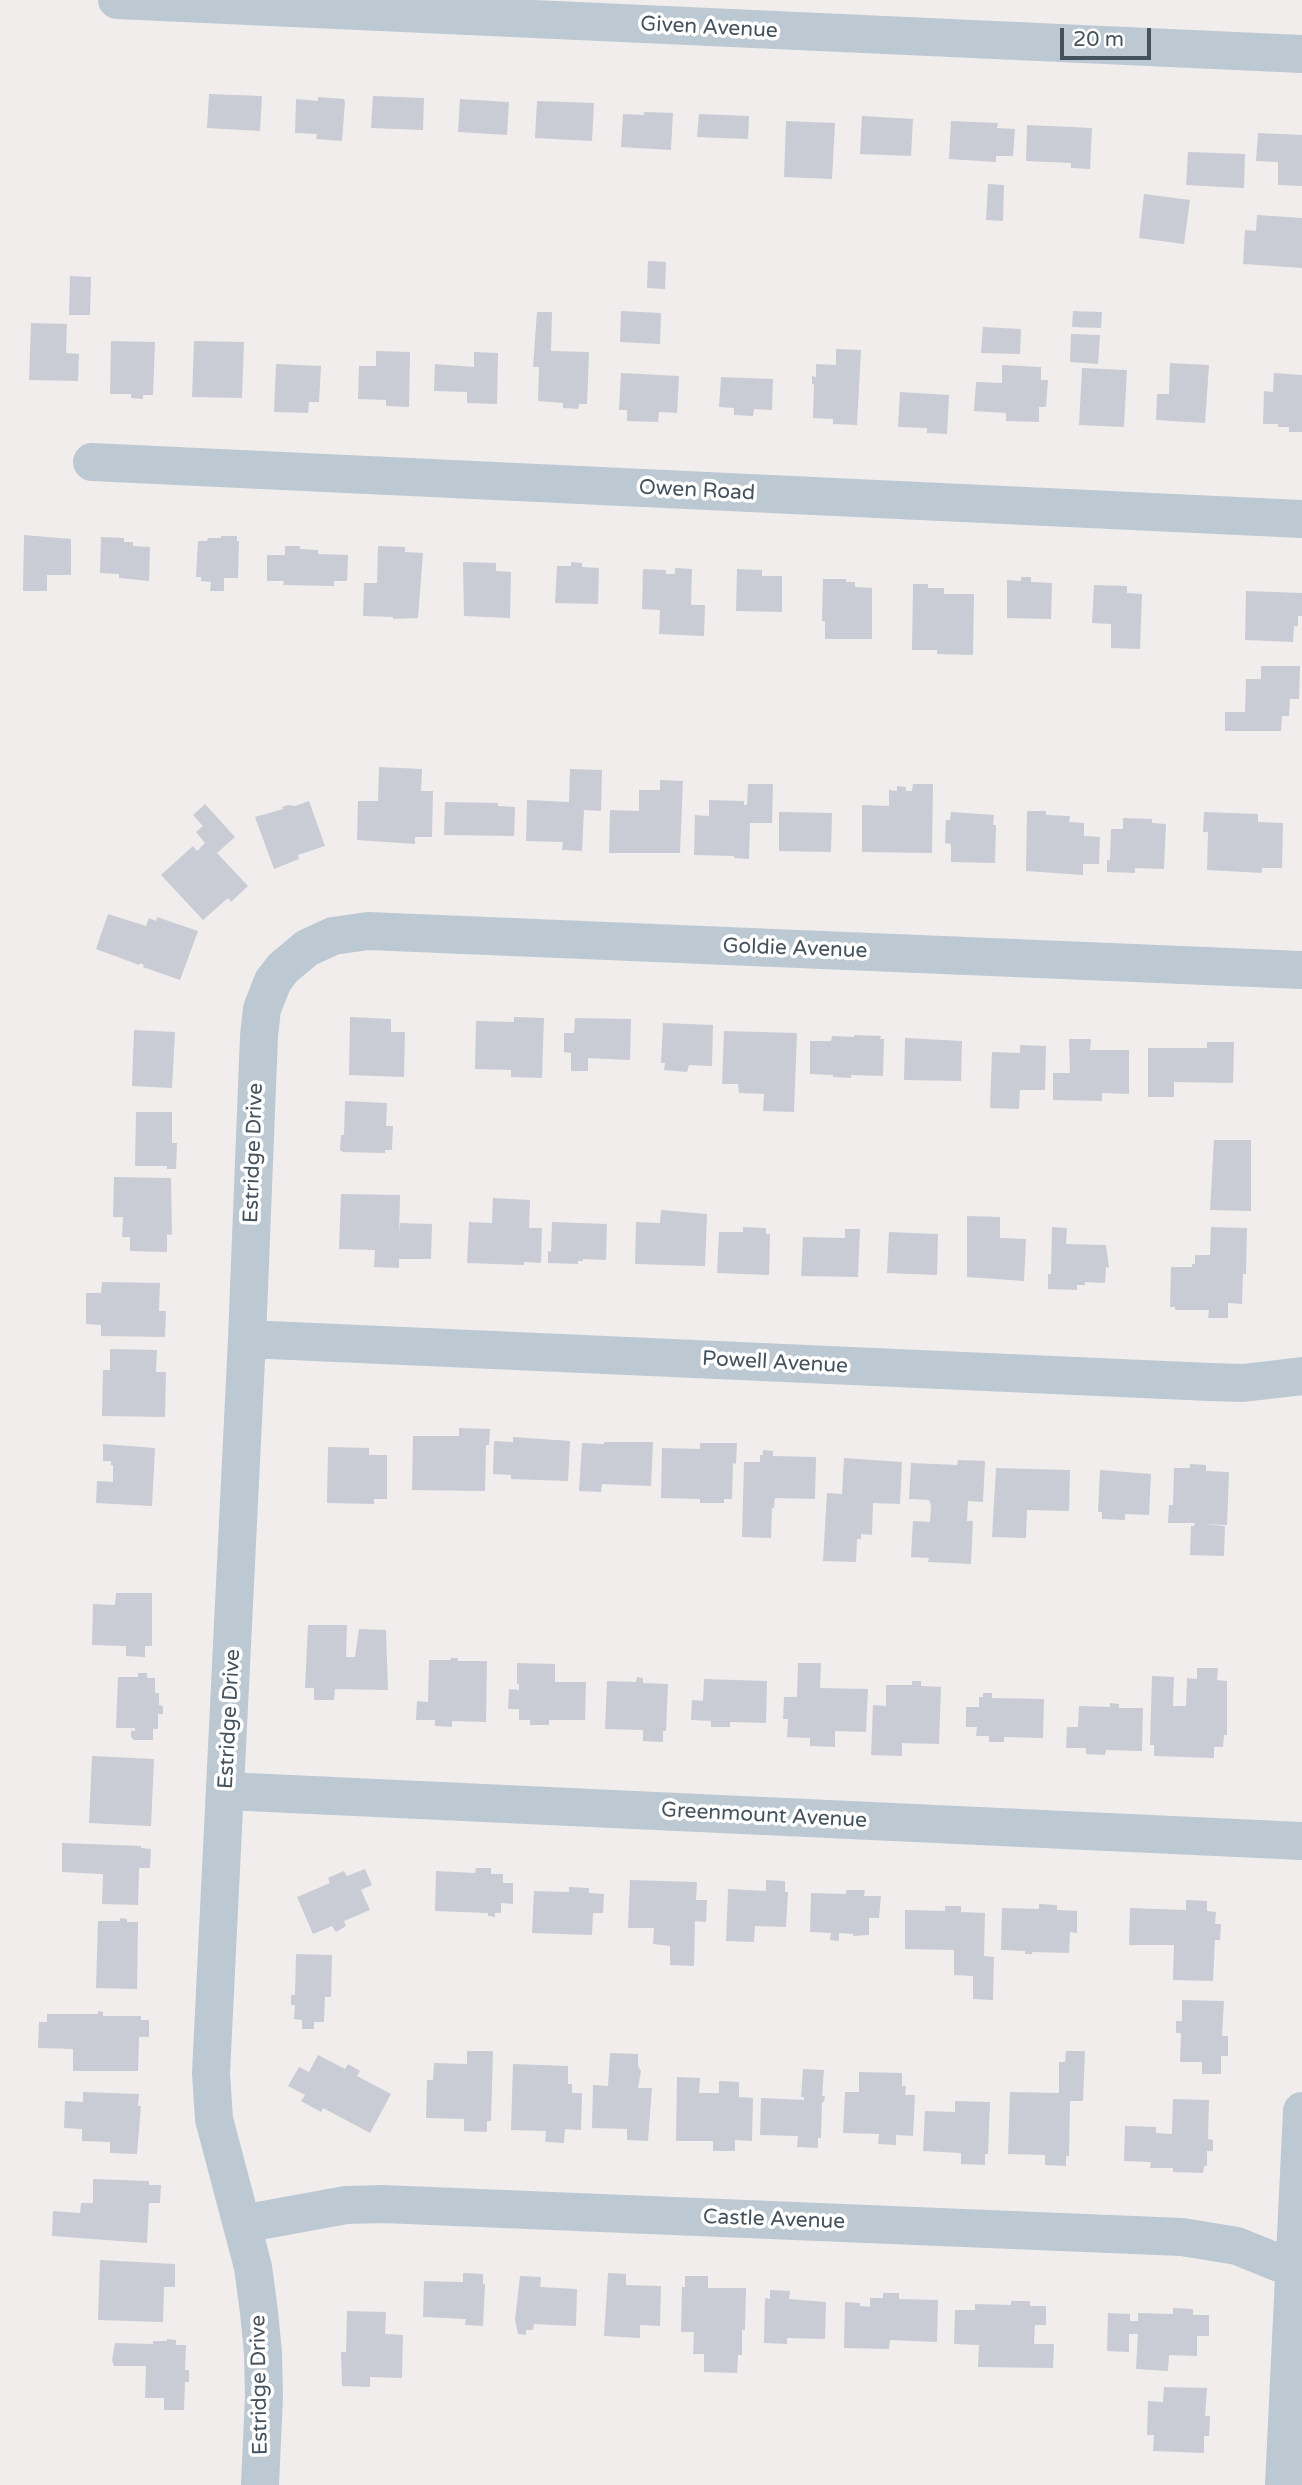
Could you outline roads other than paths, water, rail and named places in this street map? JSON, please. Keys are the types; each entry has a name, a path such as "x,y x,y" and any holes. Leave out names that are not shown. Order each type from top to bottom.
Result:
{"street":[{"name":"Given Avenue","path":"117,0 273,4 1302,54"},
{"name":"Owen Road","path":"92,463 1302,519"},
{"name":"Goldie Avenue","path":"294,958 307,948 333,936 368,931 1302,970"},
{"name":"Estridge Drive","path":"260,2485 263,2353 253,2267 214,2119 211,2095 259,1035 266,995 273,981 294,958"},
{"name":"Powell Avenue","path":"247,1339 1210,1382 1243,1383 1302,1376"},
{"name":"Greenmount Avenue","path":"226,1791 1302,1841"},
{"path":"1284,2485 1299,2266 1302,2111"},
{"name":"Castle Avenue","path":"242,2224 346,2205 397,2204 1182,2237 1237,2246 1279,2263 1299,2266"}]}
